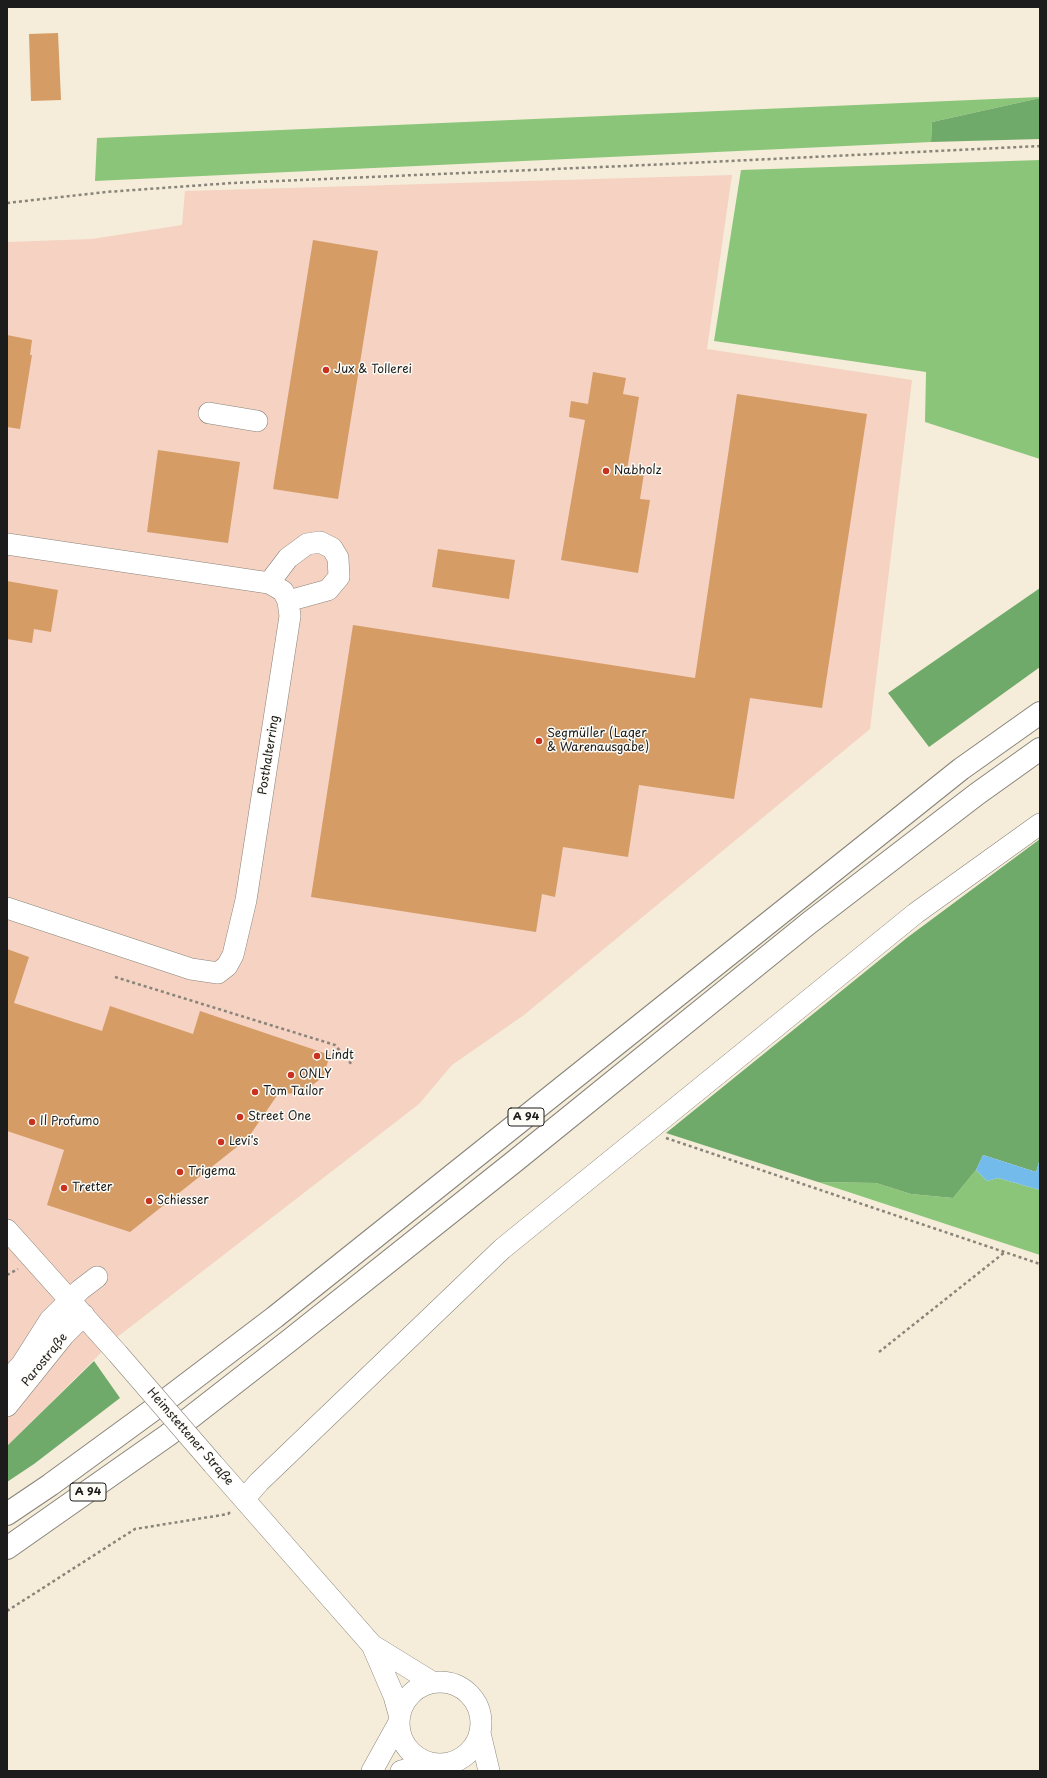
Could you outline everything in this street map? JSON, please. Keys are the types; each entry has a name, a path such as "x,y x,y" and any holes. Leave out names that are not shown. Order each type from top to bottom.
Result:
{"highway":[{"name":"A 94","path":"7,1514 50,1485 150,1412 275,1318 961,769 1040,713"},
{"name":"A 94","path":"7,1548 186,1421 509,1166 809,923 977,794 1040,749"}],"street":[{"path":"209,413 257,421"},
{"path":"7,544 269,582 283,591 288,601 328,590 339,577 338,558 332,548 320,542 307,544 288,558 269,582"},
{"name":"Posthalterring","path":"7,908 38,912 175,956 191,969 218,973 227,966 233,955 246,900 290,616 288,601"},
{"path":"245,1498 259,1482 502,1249 916,914 1040,824"},
{"name":"Heimstettener Straße","path":"7,1230 77,1307 213,1464 245,1498 372,1645 394,1696 399,1719 400,1734 407,1748 420,1759 430,1763"},
{"path":"77,1307 97,1277"},
{"name":"Parostraße","path":"7,1381 22,1364 50,1320 77,1307"},
{"name":"Parostraße","path":"7,1406 64,1335 77,1307"},
{"name":"Heimstettener Straße","path":"372,1645 432,1682 444,1682 455,1685 466,1691 474,1700 479,1710 481,1722 480,1733 489,1771"},
{"path":"372,1771 399,1719 404,1703 411,1693 421,1686 432,1682"},
{"path":"401,1771 430,1763 457,1767 461,1759 476,1744 480,1733"}],"path":[{"path":"7,203 106,192 232,183 1040,146"},
{"path":"114,977 335,1045 353,1066"},
{"path":"647,1132 1040,1264"},
{"path":"879,1352 1006,1252"},
{"path":"7,1275 22,1267"},
{"path":"7,1611 135,1529 228,1514 245,1498"}],"shaded area":[{"path":"732,175 707,349 912,380 870,729 524,1015 452,1065 419,1104 116,1338 7,1446 7,242 92,239 182,225 185,191"}],"green space":[{"path":"1040,97 932,122 931,142 95,181 97,138"},
{"path":"1040,98 1040,139 931,142 932,122"},
{"path":"1040,160 1040,459 925,422 926,372 714,341 741,170"},
{"path":"1040,588 1040,667 929,747 888,693"},
{"path":"1040,839 1040,1159 1036,1172 983,1155 976,1170 953,1198 911,1194 876,1183 818,1182 666,1133 908,937"},
{"path":"976,1170 987,1181 998,1178 1040,1190 1040,1255 818,1182 876,1183 911,1194 953,1198"},
{"path":"94,1361 120,1398 34,1464 7,1482 7,1446"}],"water":[{"path":"983,1155 1036,1172 1040,1159 1040,1190 998,1178 987,1181 976,1170"}],"building":[{"path":"58,33 61,100 31,101 29,34"},
{"name":"Jux & Tollerei","path":"313,240 378,251 338,499 273,489"},
{"path":"7,335 32,340 30,355 32,355 20,429 7,427"},
{"name":"Nabholz","path":"593,372 626,378 623,394 639,397 627,470 644,473 640,499 650,500 638,573 561,560 585,420 569,417 571,401 588,404"},
{"name":"Segmüller (Lager & Warenausgabe)","path":"737,394 867,414 822,708 750,698 734,799 639,785 628,857 563,847 555,897 542,894 536,932 311,897 353,625 695,678"},
{"path":"158,450 240,462 228,543 147,532"},
{"path":"438,549 515,560 509,599 432,587"},
{"path":"7,581 58,590 51,632 34,629 32,643 7,639"},
{"path":"7,949 29,957 14,1003 102,1031 110,1006 193,1034 200,1011 330,1055 323,1077 302,1093 278,1094 248,1138 130,1232 47,1205 64,1150 7,1131"}],"place":[{"name":"Jux & Tollerei","path":"326,370"},
{"name":"Nabholz","path":"606,471"},
{"name":"Segmüller (Lager & Warenausgabe)","path":"539,741"},
{"name":"Lindt","path":"317,1056"},
{"name":"ONLY","path":"291,1075"},
{"name":"Tom Tailor","path":"255,1092"},
{"name":"Street One","path":"240,1117"},
{"name":"Il Profumo","path":"32,1122"},
{"name":"Levi's","path":"221,1142"},
{"name":"Trigema","path":"180,1172"},
{"name":"Tretter","path":"64,1188"},
{"name":"Schiesser","path":"149,1201"}]}
